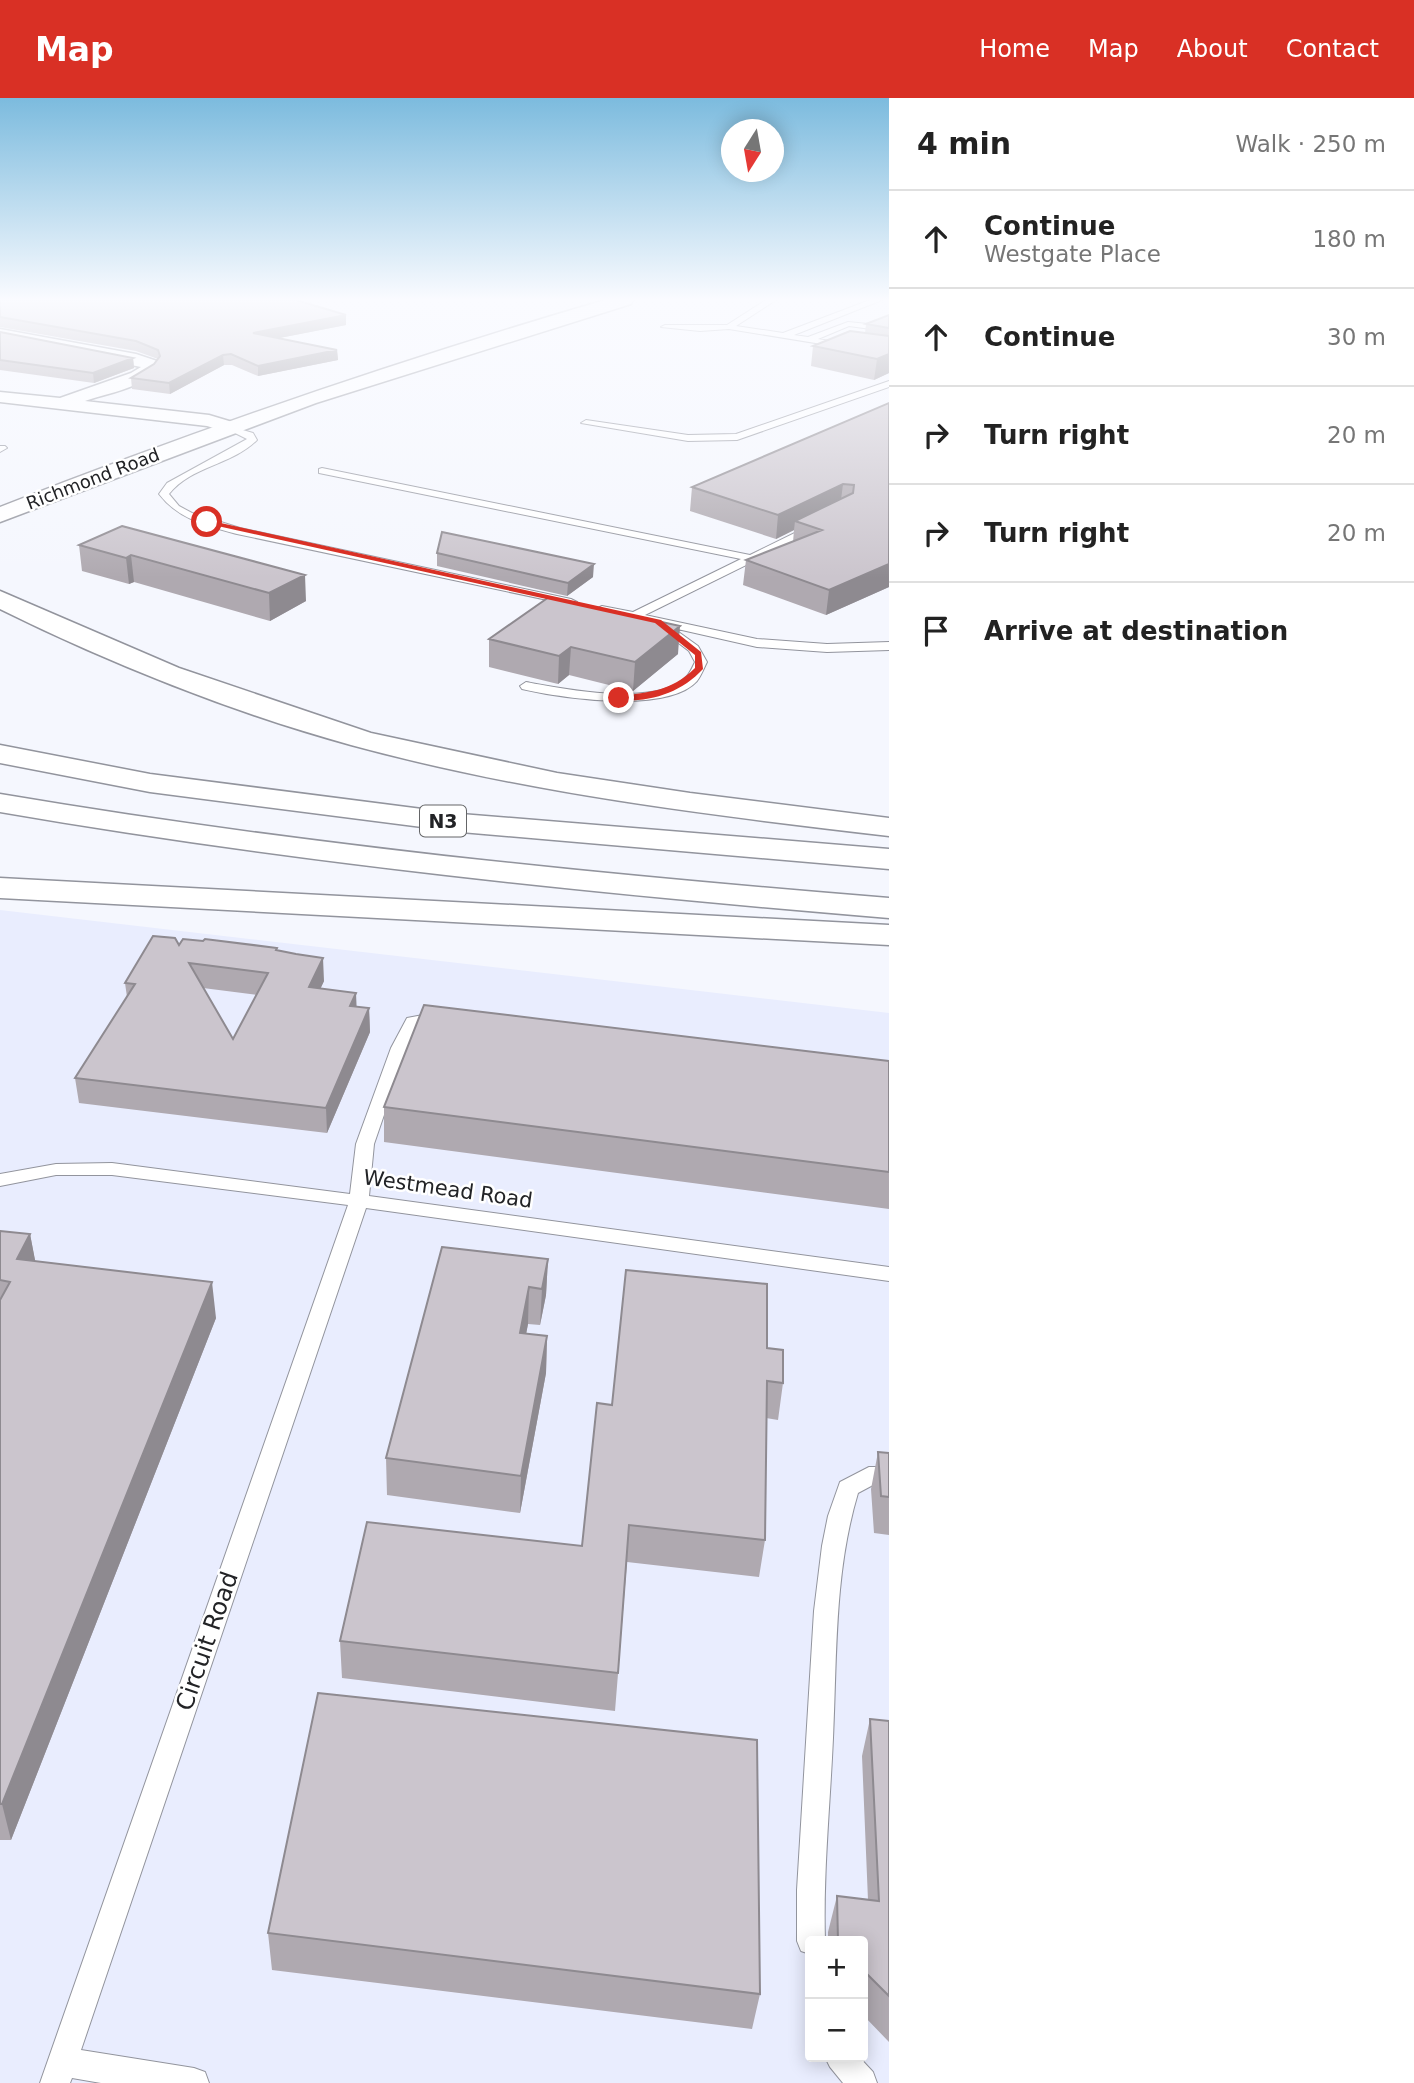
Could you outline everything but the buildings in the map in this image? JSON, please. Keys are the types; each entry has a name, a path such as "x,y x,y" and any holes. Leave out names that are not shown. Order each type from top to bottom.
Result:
{"highway":[{"name":"Richmond Road","path":"0,494 289,393"},
{"name":"Richmond Road","path":"0,515 105,472 330,393"},
{"path":"0,599 92,643 172,676 359,739 462,763 565,782 889,827"},
{"name":"N3","path":"0,754 150,783 461,823 889,859"},
{"name":"N3","path":"0,803 225,841 426,866 631,887 889,908"},
{"path":"0,888 889,935"}],"street":[{"path":"61,404 93,393"},
{"path":"0,397 209,421 232,428"}],"lane":[{"path":"586,423 688,438 737,437 864,393"},
{"path":"232,428 250,435 252,440 232,455 179,478 167,487 164,494 175,508 197,519 237,531 581,604"},
{"path":"322,471 751,558"},
{"path":"634,616 821,524"},
{"path":"595,607 777,645 889,646"},
{"path":"526,686 619,698 643,698 670,691 695,675 701,662 694,649 658,622"},
{"name":"Circuit Road","path":"59,2072 359,1200 365,1144 399,1048 413,1022 436,1017 463,1020"},
{"name":"Westmead Road","path":"0,1180 51,1168 94,1167 150,1172 889,1275"},
{"path":"811,1936 824,1647 834,1537 838,1514 848,1488 869,1476 889,1476"},
{"path":"843,2062 862,2083"},
{"path":"59,2072 194,2083"}],"shaded area":[{"path":"0,910 889,1013 889,2083 0,2083"}],"route":[{"path":"207,522 237,531 658,622 699,654 701,662 695,675 670,691 643,698 619,698"}]}
